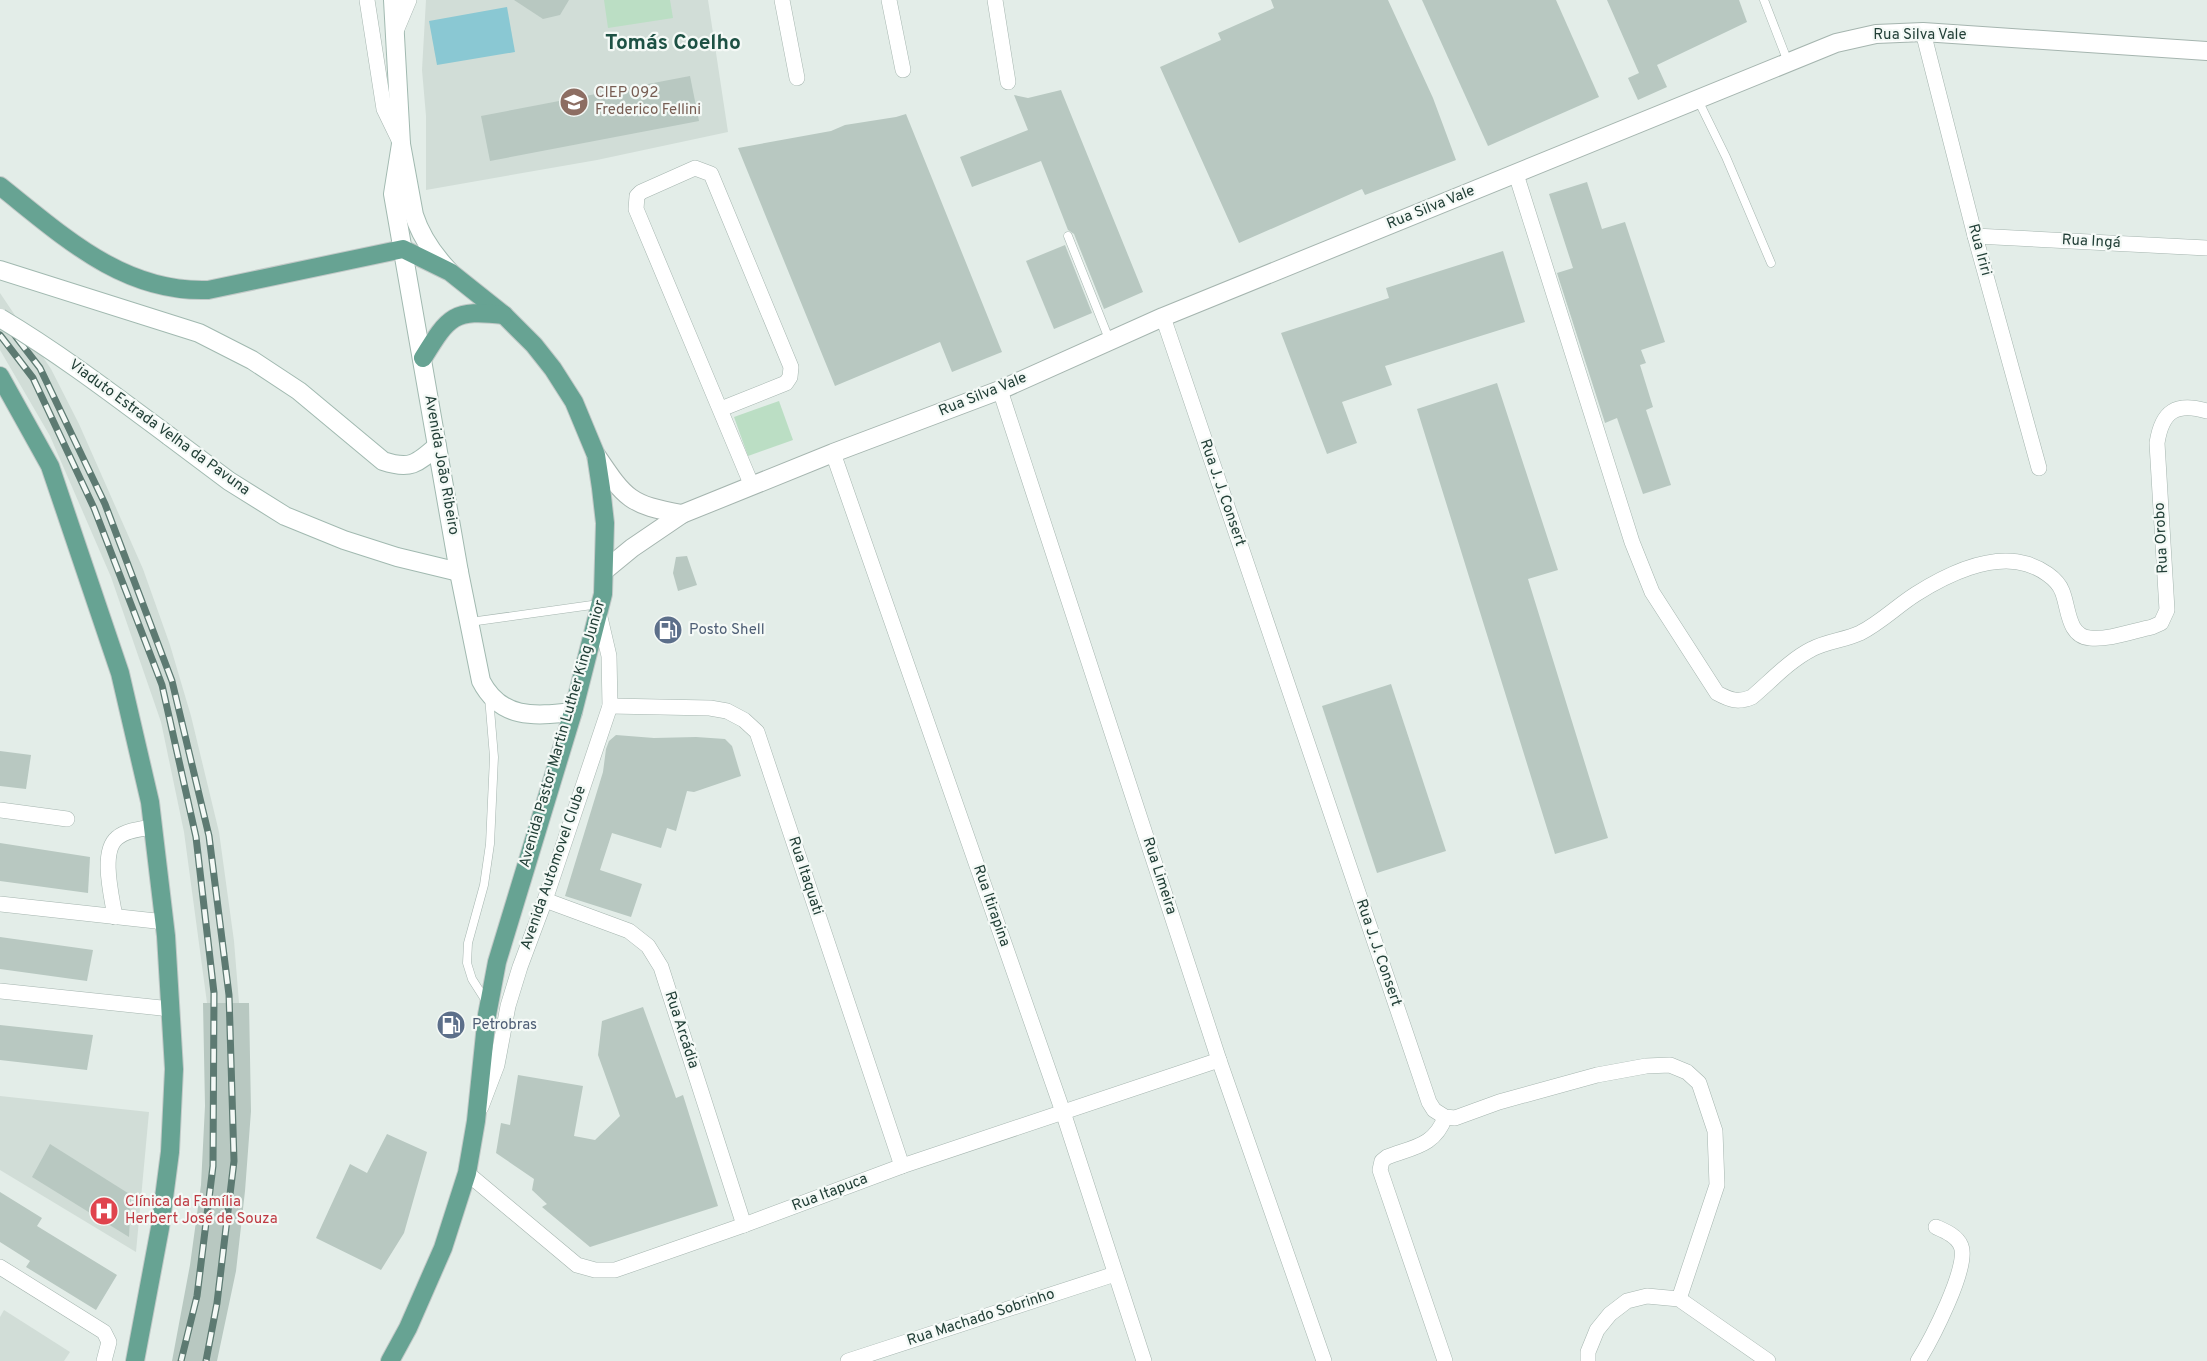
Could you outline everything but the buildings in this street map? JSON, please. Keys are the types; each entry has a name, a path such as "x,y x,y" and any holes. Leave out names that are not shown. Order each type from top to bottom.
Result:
{"main road":[{"name":"Avenida João Ribeiro","path":"393,0 401,144 417,226 432,253 450,272"},
{"name":"Rua Silva Vale","path":"604,571 632,548 682,514 833,453 1000,390 1163,317 1854,37 1923,32 2207,51"},
{"name":"Avenida João Ribeiro","path":"401,144 393,194 459,572 481,681 489,696"},
{"path":"0,186 70,242 120,272 156,285 186,291 208,290 403,249"},
{"name":"Avenida Pastor Martin Luther King Junior","path":"390,1361 408,1328 443,1248 467,1173 476,1122 489,1005 497,962 573,712 600,608 604,571 605,523 596,455 574,402 553,369 534,345 504,315 450,272 403,249"},
{"path":"0,270 199,333 252,360 299,391 383,461 398,466 410,466 422,460 437,446"},
{"path":"423,358 441,329 457,316 480,312 504,315"},
{"name":"Viaduto Estrada Velha da Pavuna","path":"0,318 92,379 229,482 285,516 344,540 398,557 459,572"},
{"path":"0,376 50,466 120,673 150,802 165,922 174,1069 170,1152 160,1228 135,1361"},
{"path":"596,455 617,487 632,500 654,509 682,514"},
{"path":"489,696 499,704 518,713 538,716 573,712"}],"street":[{"name":"Avenida João Ribeiro","path":"367,0 384,110 401,144"},
{"path":"396,31 409,0"},
{"path":"782,0 797,78"},
{"path":"889,0 903,70"},
{"path":"995,0 1008,82"},
{"name":"Rua Iriri","path":"1923,32 1975,236 2039,468"},
{"path":"721,409 786,383 790,377 791,367 711,174 695,168 641,192 636,202 636,209 752,486"},
{"name":"Rua Orobo","path":"1516,174 1632,542 1652,592 1717,693 1730,700 1742,701 1752,697 1810,650 1822,644 1858,634 1917,593 1988,562 2026,564 2054,579 2062,590 2072,627 2079,635 2086,638 2097,639 2161,623 2167,610 2157,442 2159,427 2166,415 2176,408 2207,411"},
{"name":"Rua Ingá","path":"1975,236 2207,248"},
{"name":"Rua J. J. Consert","path":"1163,317 1429,1102 1434,1110 1444,1117"},
{"name":"Rua Limeira","path":"1000,390 1219,1060 1324,1361"},
{"name":"Rua Itirapina","path":"833,453 1063,1112 1114,1275 1144,1361"},
{"name":"Avenida Automovel Clube","path":"476,1122 497,1065 508,1006 517,976 610,706 609,656 600,608"},
{"name":"Rua Itaquati","path":"610,706 710,708 727,711 744,720 757,732 902,1166"},
{"path":"0,810 68,819"},
{"path":"115,916 108,859 109,849 115,839 126,833 153,827"},
{"name":"Rua Arcádia","path":"545,900 629,931 648,946 661,967 744,1225"},
{"path":"0,904 165,922"},
{"path":"0,991 171,1009"},
{"name":"Rua Itapuca","path":"467,1173 577,1265 595,1270 615,1270 902,1166 1219,1060"},
{"path":"1445,1361 1380,1170 1382,1161 1434,1137 1444,1117 1455,1118 1510,1099 1597,1076 1646,1066 1670,1065 1687,1072 1699,1083 1715,1131 1717,1185 1679,1299"},
{"path":"1918,1361 1948,1304 1963,1251 1958,1240 1936,1227"},
{"path":"0,1267 104,1332 109,1342 104,1361"},
{"name":"Rua Machado Sobrinho","path":"848,1361 1114,1275"},
{"path":"1588,1361 1588,1352 1597,1330 1610,1314 1627,1301 1647,1296 1679,1299 1768,1361"}],"lane":[{"path":"1764,0 1789,63"},
{"path":"1698,100 1726,157 1771,263"},
{"path":"1068,236 1110,341"},
{"path":"470,622 600,608"},
{"path":"489,696 494,757 490,844 484,885 468,943 467,963 472,979 489,1005"}],"shaded area":[{"name":"CIEP 092 Frederico Fellini","path":"426,0 708,0 728,132 597,160 426,190 426,116 422,70"},
{"path":"0,293 51,369 79,424 143,569 170,645 191,716 219,832 234,941 239,1003 207,1003 184,832 161,722 111,577 50,436 0,350"},
{"name":"Clínica da Família Herbert José de Souza","path":"0,1096 149,1112 136,1252 0,1170"},
{"path":"4,1310 70,1352 64,1361 0,1361 0,1317"}],"green space":[{"path":"604,0 670,0 673,18 608,28"},
{"path":"779,401 793,440 748,456 734,417"}],"water":[{"path":"507,7 515,52 437,65 429,21"}],"railway":[{"path":"0,316 40,368 105,504 172,681 209,836 229,995 234,1161 217,1303 206,1361"},
{"path":"0,335 33,378 94,508 162,685 196,837 214,993 213,1166 197,1296 181,1361"}],"place":[{"name":"CIEP 092 Frederico Fellini","path":"574,102"},
{"name":"Posto Shell","path":"668,630"},
{"name":"Petrobras","path":"451,1025"},
{"name":"Clínica da Família Herbert José de Souza","path":"104,1211"}],"district":[{"name":"Tomás Coelho","path":"673,43"}]}
